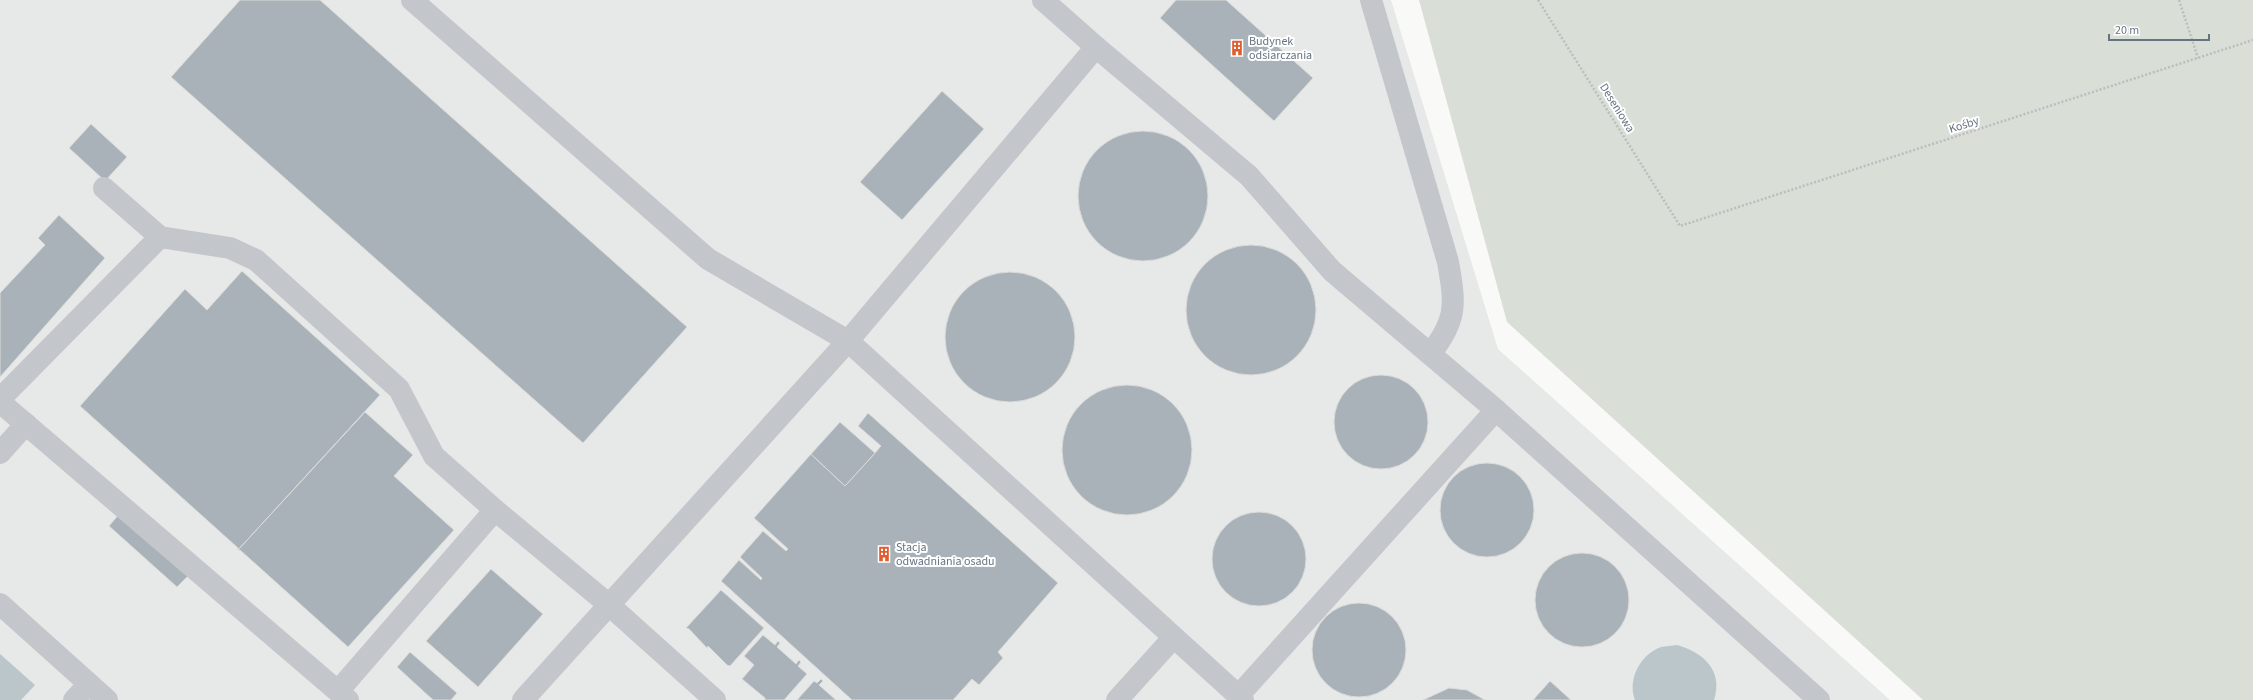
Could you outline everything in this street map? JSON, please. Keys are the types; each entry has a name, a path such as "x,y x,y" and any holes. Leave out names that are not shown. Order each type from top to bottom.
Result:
{"lane":[{"path":"412,0 708,259 848,342 1241,698 1496,410"},
{"path":"1043,0 1096,48 1249,176 1332,271 1496,410 1819,700"},
{"path":"1371,0 1448,262 1454,298 1451,318 1445,335 1430,354"},
{"path":"523,700 608,604 848,342 1096,48"},
{"path":"104,188 160,237 230,248 256,260 399,389 434,456 494,510 608,604 715,700"},
{"path":"0,399 160,237"},
{"path":"0,402 344,695 494,510"},
{"path":"0,452 26,424"},
{"path":"0,604 107,700"},
{"path":"1117,700 1173,638"},
{"path":"74,700 89,684"}],"path":[{"name":"Deseniowa","path":"1538,0 1680,226"},
{"path":"2179,0 2198,59"},
{"name":"Kośby","path":"1680,226 2253,40"}],"shaded area":[{"path":"0,0 1391,0 1498,349 1890,700 0,700"},
{"path":"1419,0 2253,0 2253,700 1923,700 1507,322"},
{"path":"1677,645 1695,652 1709,664 1714,672 1716,680 1714,700 1635,700 1633,692 1634,676 1642,661 1654,650 1661,647"},
{"path":"0,654 35,685 21,700 0,700"}],"building":[{"path":"240,0 320,0 687,327 583,443 171,77"},
{"name":"Budynek odsiarczania","path":"1176,0 1226,0 1313,78 1274,121 1160,18"},
{"path":"942,91 984,129 902,220 860,182"},
{"path":"91,124 127,157 105,181 69,148"},
{"path":"1143,131 1168,136 1189,150 1203,171 1208,196 1203,221 1189,242 1168,256 1143,261 1118,256 1097,242 1083,221 1078,196 1083,171 1097,150 1118,136"},
{"path":"59,215 105,258 0,377 0,293 45,245 38,238"},
{"path":"1251,245 1276,250 1297,264 1311,285 1316,310 1311,335 1297,356 1276,370 1251,375 1226,370 1205,356 1191,335 1186,310 1191,285 1205,264 1226,250"},
{"path":"242,271 380,395 238,550 238,548 80,406 185,289 207,310"},
{"path":"1010,272 1035,277 1056,291 1070,312 1075,337 1070,362 1056,383 1035,397 1010,402 985,397 964,383 950,362 945,337 950,312 964,291 985,277"},
{"path":"1381,375 1399,379 1414,389 1424,404 1428,422 1424,440 1414,455 1399,465 1381,469 1363,465 1348,455 1338,440 1334,422 1338,404 1348,389 1363,379"},
{"path":"1127,385 1152,390 1173,404 1187,425 1192,450 1187,475 1173,496 1152,510 1127,515 1102,510 1081,496 1067,475 1062,450 1067,425 1081,404 1102,390"},
{"path":"365,412 413,455 394,476 454,530 348,647 240,550 238,550"},
{"name":"Stacja odwadniania osadu","path":"868,413 1058,583 998,652 1003,658 979,685 972,679 953,700 852,700 721,581 739,560 761,580 762,578 740,557 763,531 786,551 788,549 754,518 811,454 845,486 875,453 881,446 858,426"},
{"path":"840,422 875,453 845,486 811,454"},
{"path":"1487,463 1505,467 1520,477 1530,492 1534,510 1530,528 1520,543 1505,553 1487,557 1469,553 1454,543 1444,528 1440,510 1444,492 1454,477 1469,467"},
{"path":"1259,512 1277,516 1292,526 1302,541 1306,559 1302,577 1292,592 1277,602 1259,606 1241,602 1226,592 1216,577 1212,559 1216,541 1226,526 1241,516"},
{"path":"120,513 189,575 177,587 109,526"},
{"path":"1582,553 1600,557 1615,567 1625,582 1629,600 1625,618 1615,633 1600,643 1582,647 1564,643 1549,633 1539,618 1535,600 1539,582 1549,567 1564,557"},
{"path":"491,569 543,614 478,687 426,641"},
{"path":"721,590 764,628 730,666 727,665 708,646 707,648 689,629 686,628"},
{"path":"1359,603 1377,607 1392,617 1402,632 1406,650 1402,668 1392,683 1377,693 1359,697 1341,693 1326,683 1316,668 1312,650 1316,632 1326,617 1341,607"},
{"path":"763,635 775,645 778,641 780,643 777,647 796,664 799,660 801,662 798,666 807,674 784,700 765,700 765,698 742,679 754,665 744,656"},
{"path":"410,652 457,693 451,700 433,700 397,667"},
{"path":"821,679 823,681 819,685 836,700 797,700 814,681 817,683"},
{"path":"1550,681 1571,700 1533,700"},
{"path":"1449,688 1467,690 1485,700 1423,700"}],"place":[{"name":"Budynek odsiarczania","path":"1237,48"},
{"name":"Stacja odwadniania osadu","path":"884,554"}]}
